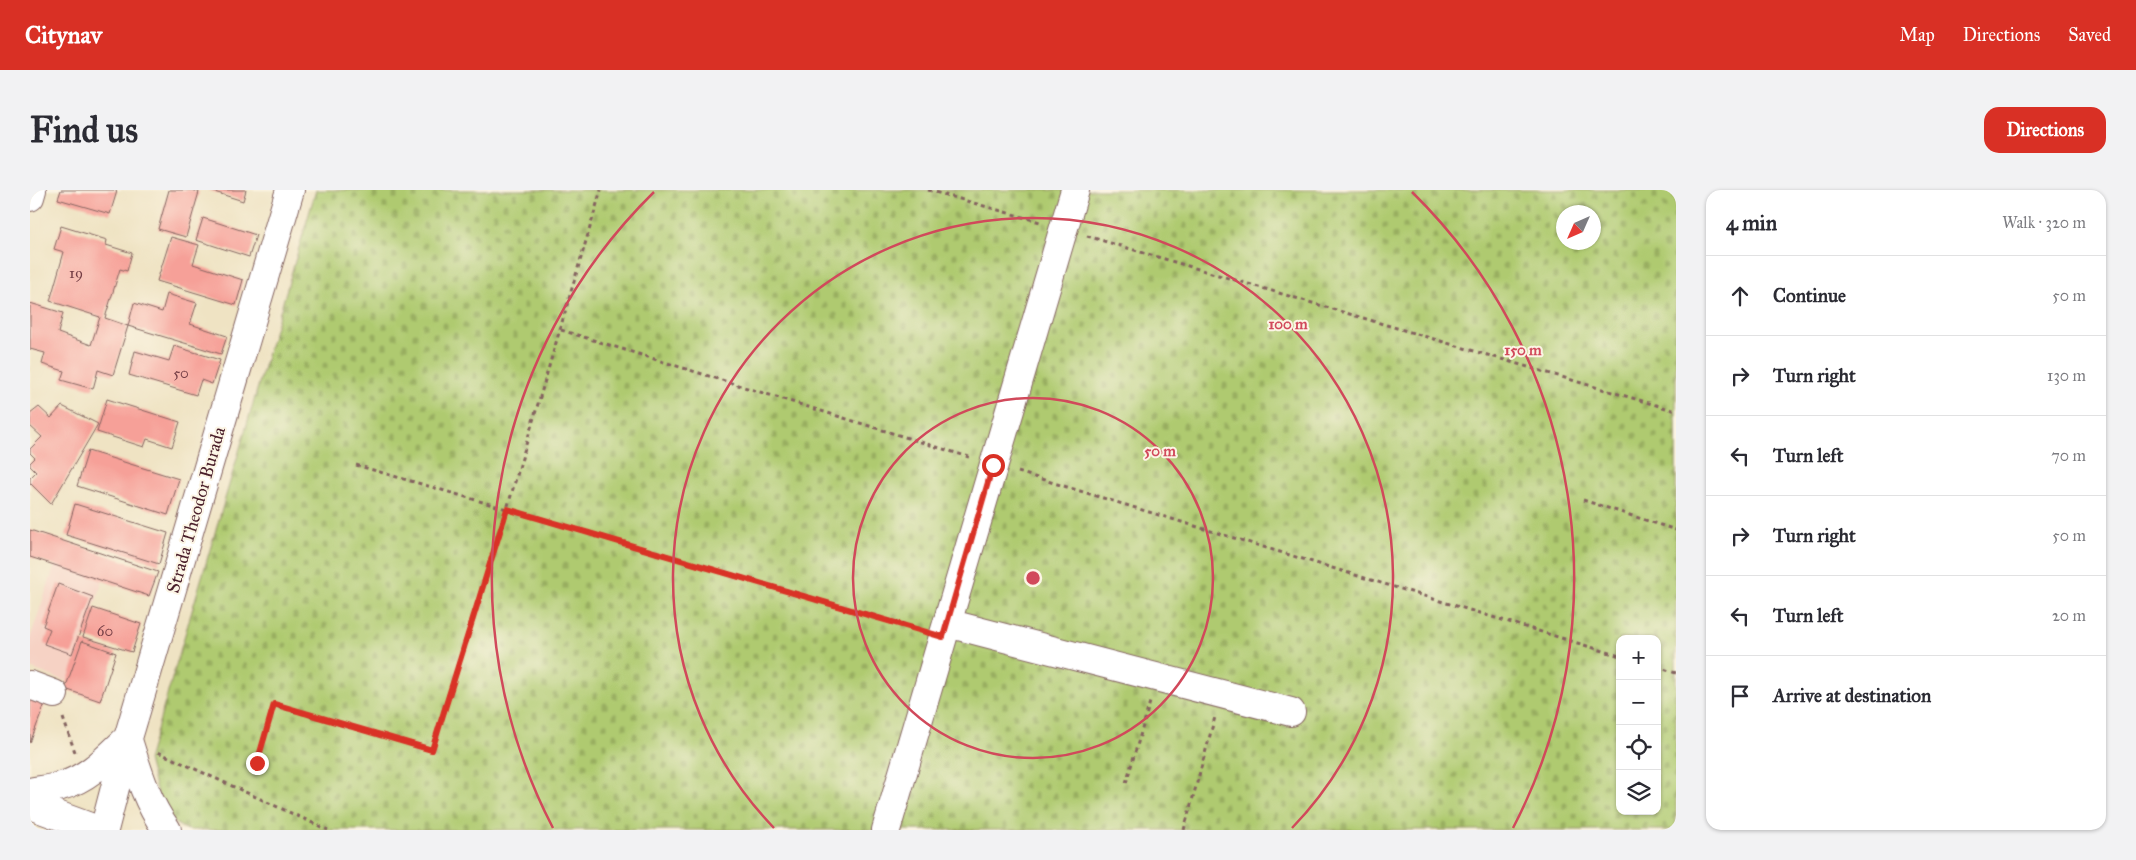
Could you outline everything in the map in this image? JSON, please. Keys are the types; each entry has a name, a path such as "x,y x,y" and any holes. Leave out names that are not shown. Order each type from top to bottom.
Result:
{"street":[{"path":"30,197 32,190"},
{"name":"Strada Theodor Burada","path":"104,830 140,744 290,190"},
{"path":"886,830 1075,190"},
{"path":"945,630 1157,677 1291,712"},
{"path":"30,792 62,786 83,777 107,759 140,744 148,800 155,814 167,830"},
{"path":"30,805 98,830"}],"path":[{"path":"257,763 274,704 432,750 507,509 602,190"},
{"path":"928,190 1676,411"},
{"path":"561,330 993,465 1616,655"},
{"path":"356,465 507,509 945,630"},
{"path":"1583,500 1676,530"},
{"path":"1661,668 1676,673"},
{"path":"1126,783 1157,677"},
{"path":"42,689 76,753"},
{"path":"1184,830 1222,694"},
{"path":"140,744 328,830"}],"shaded area":[{"path":"55,565 103,581 68,682 30,668 30,638"}],"green space":[{"path":"316,190 1676,190 1676,830 189,830 171,819 160,801 148,760"}],"building":[{"path":"61,190 117,191 110,214 58,199"},
{"path":"169,190 192,190 199,192 186,237 158,229"},
{"path":"208,190 246,190 243,201"},
{"path":"203,218 256,235 249,257 196,240"},
{"path":"61,226 107,240 106,245 132,253 127,271 120,269 105,318 128,326 113,375 98,370 93,389 61,380 64,371 42,364 45,353 30,349 30,303 63,313 58,333 91,345 100,317 50,301 64,252 54,249"},
{"path":"171,237 199,245 193,264 243,280 236,305 157,281"},
{"path":"167,294 197,303 190,324 227,336 221,354 128,326 134,303 162,312"},
{"path":"174,346 220,360 212,384 201,380 196,395 129,375 135,351 169,361"},
{"path":"107,399 180,422 172,447 147,439 144,447 97,432"},
{"path":"62,406 98,424 51,504 30,483 30,478 36,472 30,466 30,463 35,458 30,453 30,449 42,437 30,426 30,414 39,407 51,418"},
{"path":"88,451 179,479 168,515 77,486"},
{"path":"75,504 168,533 159,564 66,535"},
{"path":"30,530 158,572 149,596 30,557"},
{"path":"58,584 93,597 72,654 44,644 50,629 43,626"},
{"path":"93,608 141,624 132,652 83,637"},
{"path":"82,641 116,653 100,701 65,689"},
{"path":"30,695 46,701 30,743"}],"route":[{"path":"257,763 274,704 432,750 507,509 943,637 993,465"}]}
